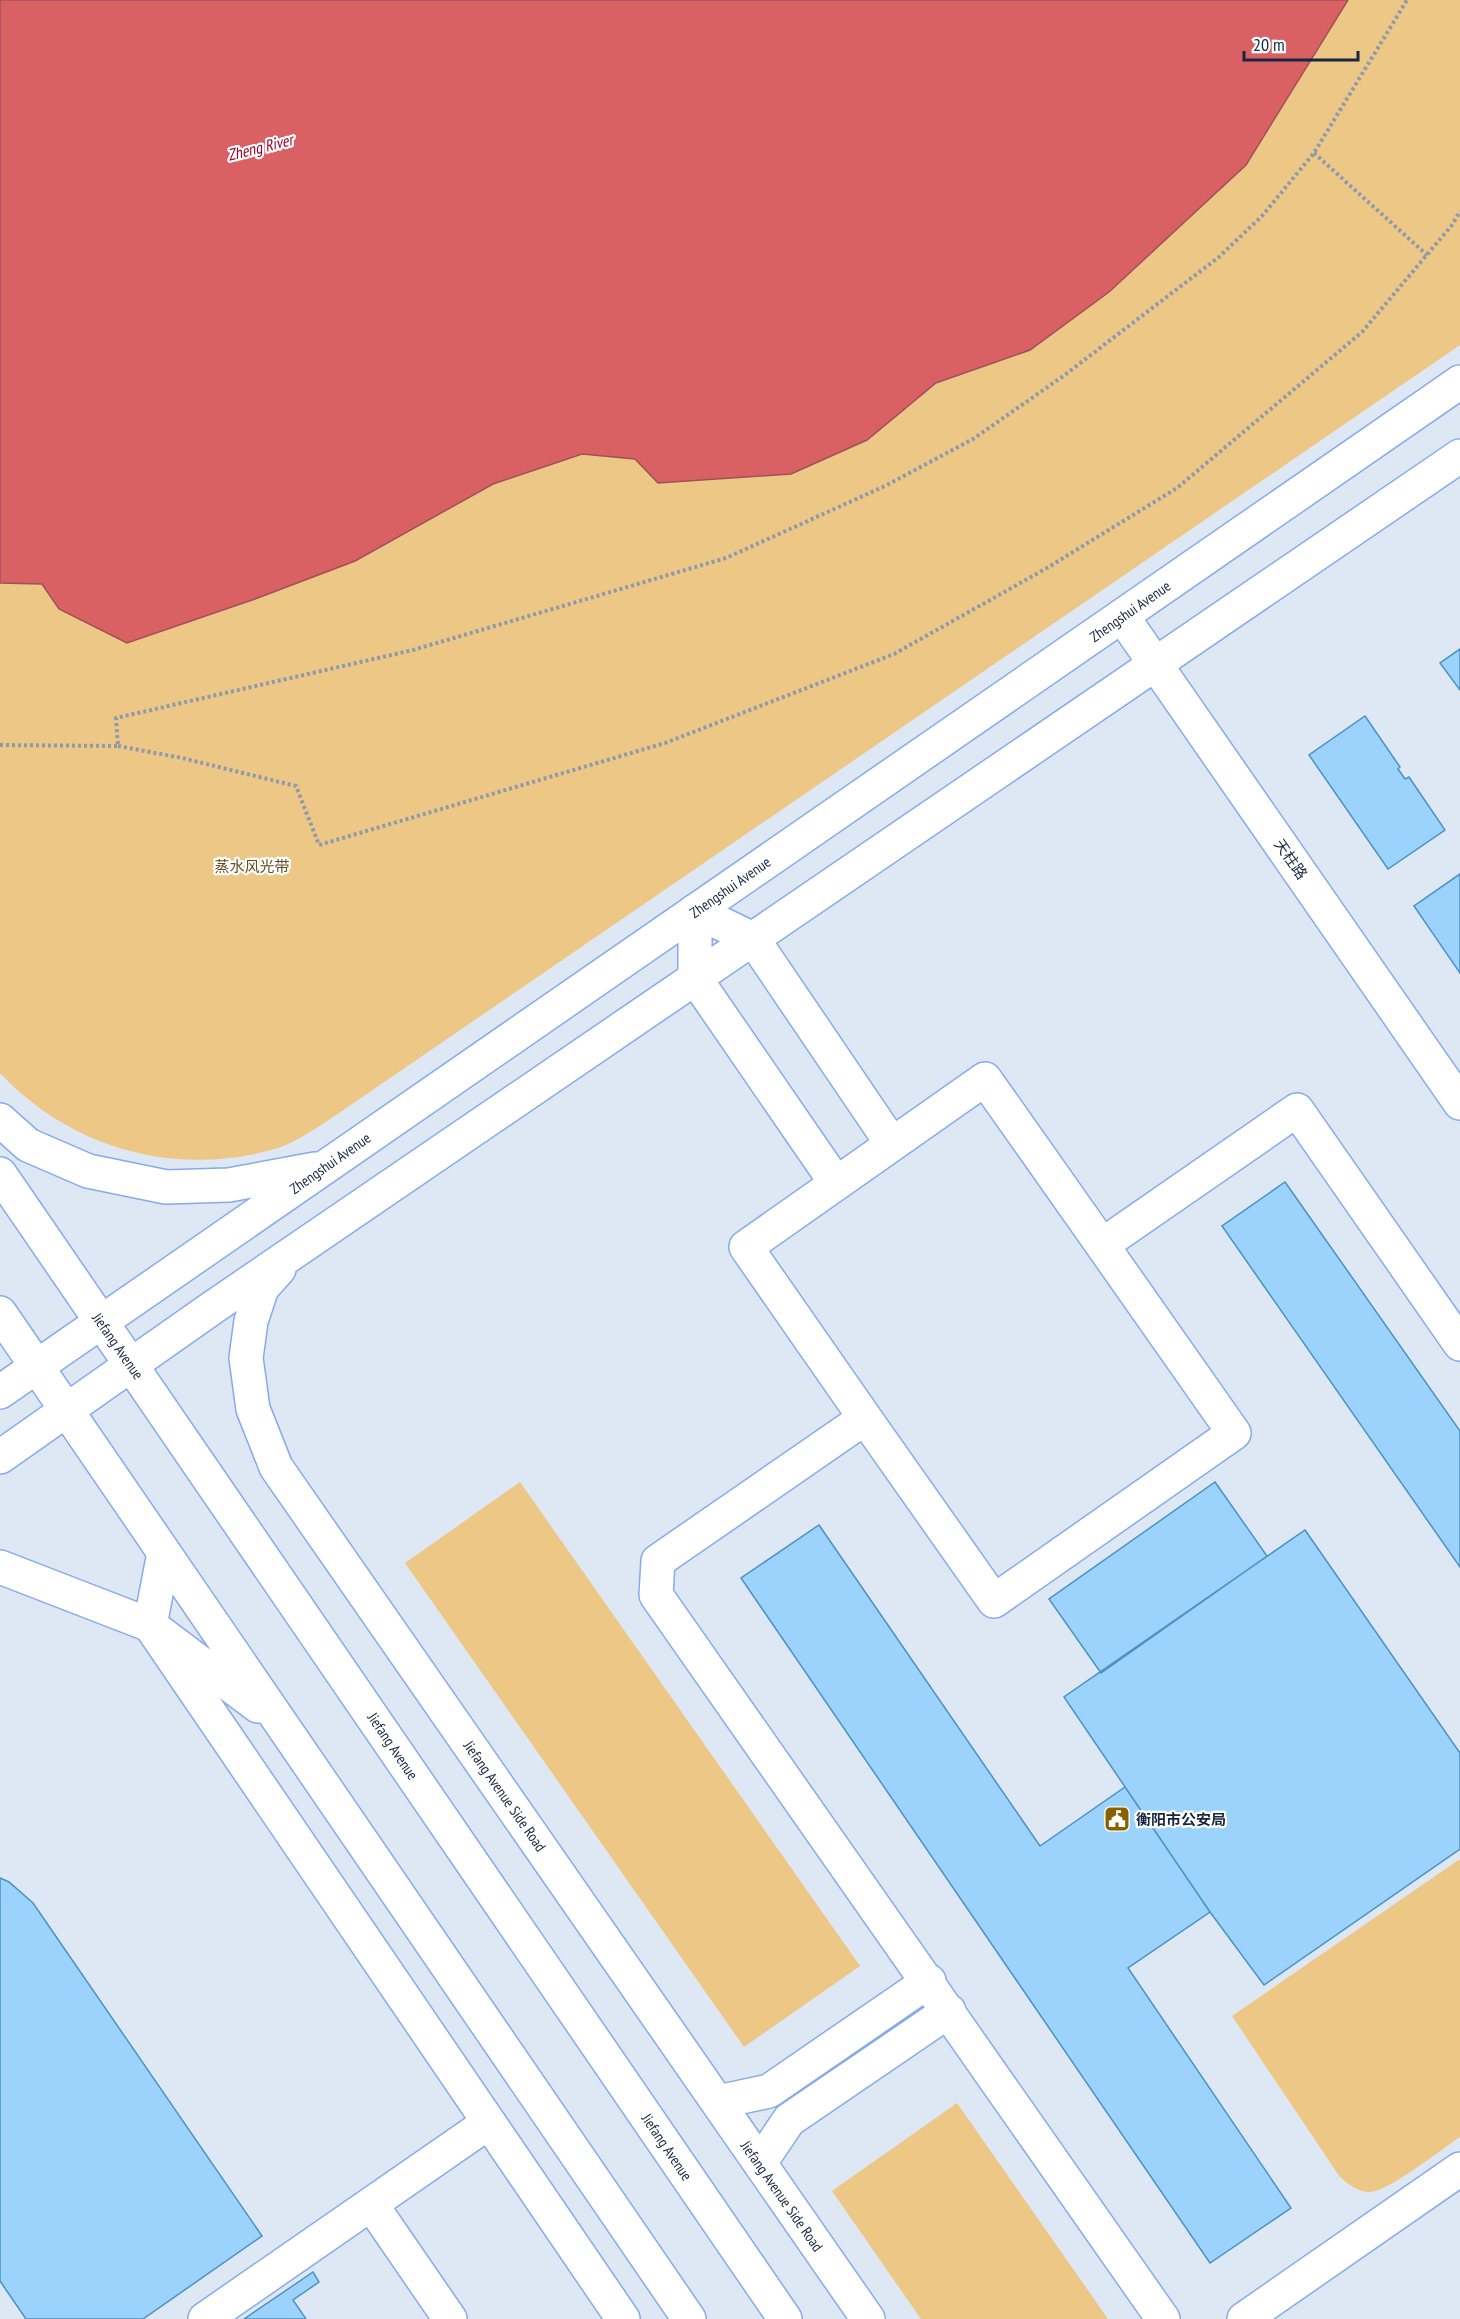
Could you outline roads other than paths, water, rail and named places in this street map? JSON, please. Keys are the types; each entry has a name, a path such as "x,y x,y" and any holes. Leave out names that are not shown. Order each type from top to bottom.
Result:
{"main road":[{"name":"Zhengshui Avenue","path":"0,1392 1460,382"},
{"path":"0,1457 295,1252 1460,456"},
{"name":"天柱路","path":"1122,616 1456,1090"},
{"path":"836,1183 695,978 695,911 753,939 892,1144"},
{"path":"985,1079 1234,1433 994,1601 746,1247 892,1144 985,1079"},
{"path":"1102,1245 1297,1110 1460,1344"},
{"path":"0,1120 28,1145 88,1171 166,1187 229,1185 325,1167"},
{"name":"Jiefang Avenue","path":"0,1174 785,2319"},
{"name":"Jiefang Avenue Side Road","path":"295,1252 262,1288 250,1321 246,1358 253,1409 276,1467 868,2319"},
{"path":"0,1313 689,2319"},
{"path":"865,1418 658,1561 656,1594 1163,2319"},
{"path":"164,1553 150,1625 623,2319"},
{"path":"0,1567 150,1625 281,1723"},
{"path":"718,2102 769,2091 928,1981"},
{"path":"760,2163 789,2120 949,2011"},
{"path":"205,2319 488,2123"},
{"path":"1244,2319 1460,2169"},
{"path":"371,2204 450,2319"}],"water":[{"name":"Zheng River","path":"0,0 1348,0 1246,165 1109,292 1030,350 936,383 867,440 791,474 658,483 635,459 582,454 493,484 355,561 255,599 127,643 59,609 42,584 0,583"}],"place":[{"name":"衡阳市公安局","path":"1117,1819"}],"park label":[{"name":"蒸水风光带","path":"252,866"}]}
